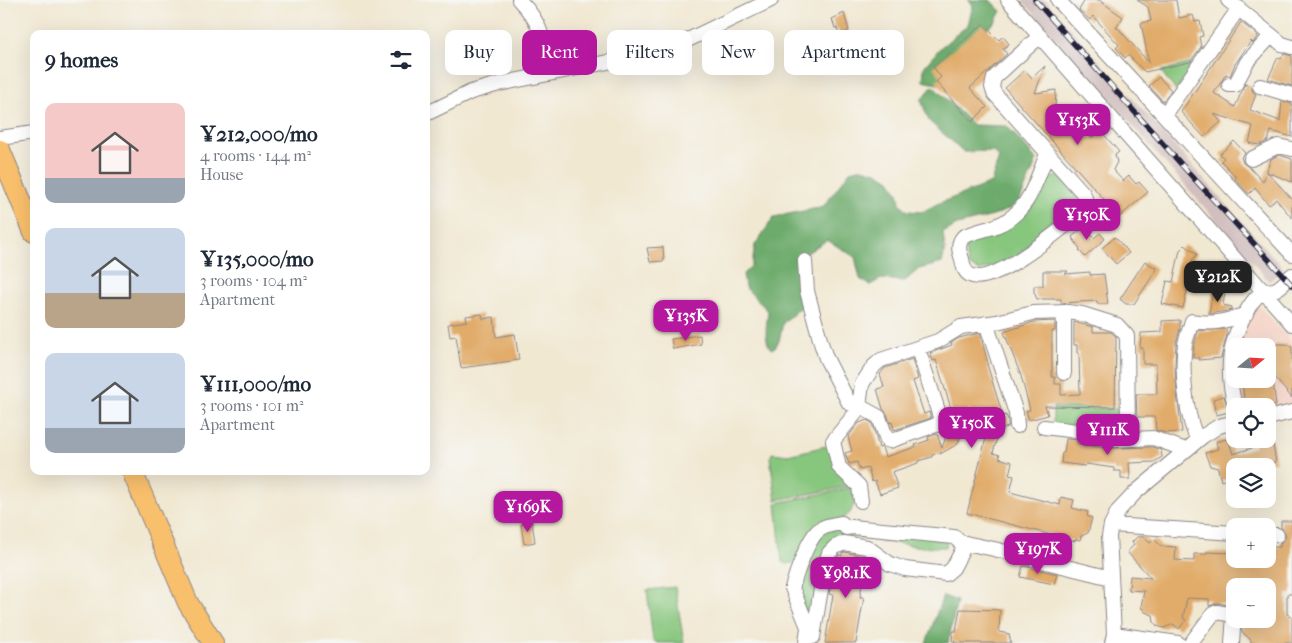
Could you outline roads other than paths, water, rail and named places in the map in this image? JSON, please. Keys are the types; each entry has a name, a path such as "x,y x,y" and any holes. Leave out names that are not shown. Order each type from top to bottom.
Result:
{"highway":[{"path":"0,150 30,222"},
{"path":"134,475 188,603 213,643"}],"street":[{"path":"519,0 533,15 541,30"},
{"path":"597,64 667,50 771,0"},
{"path":"1008,0 1292,324"},
{"path":"1058,0 1292,254"},
{"path":"1164,115 1233,4 1271,36 1282,44 1292,47"},
{"path":"1040,36 994,78 992,87 994,93 1083,193 1086,203 1085,208 1026,256 1006,268 982,276 969,275 965,271 959,252 960,241 968,234 998,225 1016,214 1028,202 1047,154"},
{"path":"1228,85 1235,85 1247,62 1271,36"},
{"path":"430,112 471,92 542,75"},
{"path":"1260,86 1292,96"},
{"path":"0,138 30,134"},
{"path":"1251,159 1278,146 1292,149"},
{"path":"805,261 807,291 826,358 849,404 859,406 879,417 887,440 890,441 939,424 941,420 918,349"},
{"path":"1234,398 1230,358 1234,342 1246,314 1252,302 1264,291 1276,290 1292,275"},
{"path":"861,501 859,486 839,467 833,441 855,414 859,406 862,384 874,366 881,360 938,341 961,327 1007,320 1026,314 1064,312 1082,314 1117,326 1127,336 1128,438"},
{"path":"1064,312 1065,373"},
{"path":"1198,440 1190,422 1184,373 1185,342 1192,321 1205,324 1215,323 1246,314"},
{"path":"986,323 996,366 1009,405 1016,413 1017,426"},
{"path":"1276,416 1292,412"},
{"path":"1178,643 1113,638 1109,536 1111,525 1118,511 1136,492 1198,440 1219,426 1226,424"},
{"path":"1044,426 1116,440 1153,438 1186,450"},
{"path":"806,643 808,627 792,588 812,540 819,530 842,523 846,528 954,537 960,542 1111,578"},
{"path":"1111,525 1226,532"},
{"path":"812,643 825,565 829,553 835,547 844,543 867,547 890,564 905,569 946,574 953,568 966,543"},
{"path":"1191,643 1213,614 1217,612 1234,615 1232,643"}],"railway":[{"path":"1035,0 1292,285"}]}
